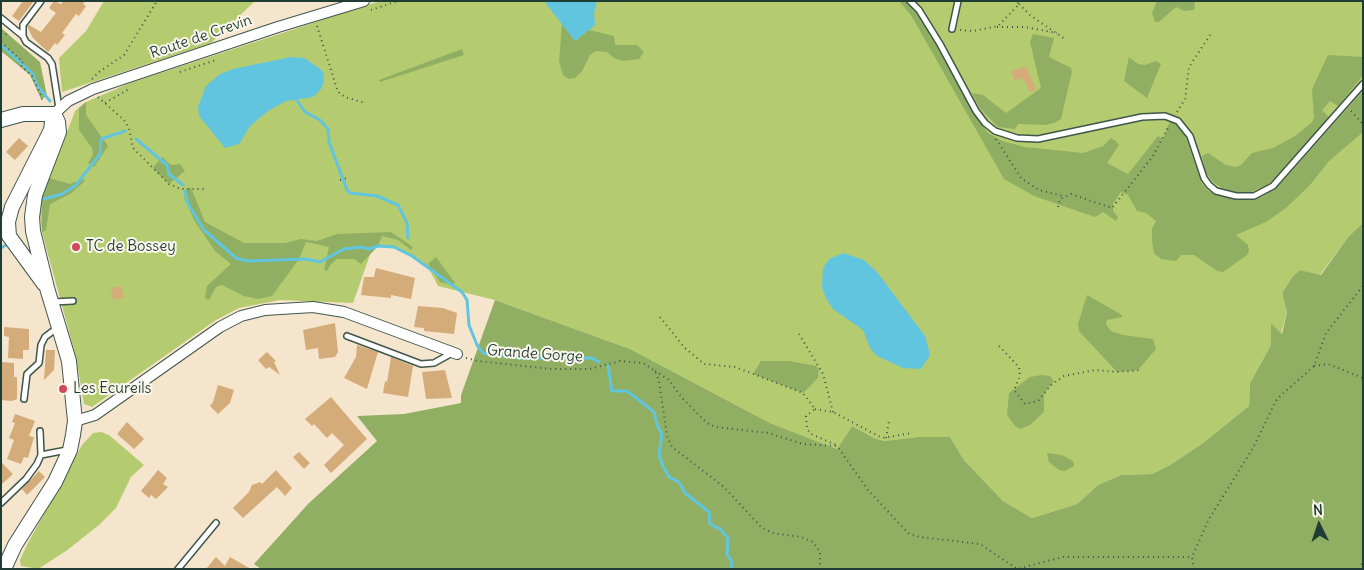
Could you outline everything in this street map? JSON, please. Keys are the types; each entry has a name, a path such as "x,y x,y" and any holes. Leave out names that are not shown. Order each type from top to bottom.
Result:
{"street":[{"name":"Route de Crevin","path":"56,111 75,96 93,89 318,14 364,1"},
{"path":"1,120 23,114 56,111"},
{"path":"47,288 9,236 8,222 12,207 50,130 56,111"},
{"path":"5,559 55,482 70,450 75,421 71,393 72,377 47,288 33,231 32,217 36,195 59,132 56,111"},
{"path":"75,421 95,415 220,327 242,316 265,310 313,307 344,312 455,354"}],"lane":[{"path":"40,1 24,26 24,36 26,42 48,58 52,64 56,111"},
{"path":"952,29 958,1"},
{"path":"912,2 940,44 985,123 1002,135 1038,139 1142,117 1171,117 1178,121 1190,136 1204,178 1209,185 1224,194 1254,196 1273,186 1363,84"},
{"path":"1,18 24,36"},
{"path":"51,302 73,301"},
{"path":"24,399 27,374 39,362 42,341 49,333 59,327"},
{"path":"348,336 421,364 434,363 455,354"},
{"path":"1,504 26,479 41,455 40,430"},
{"path":"41,455 70,450"},
{"path":"178,569 216,523"}],"path":[{"path":"157,1 124,55 93,78 93,89 99,100 105,102 127,125 133,148 170,184 181,189 204,189"},
{"path":"371,10 398,1"},
{"path":"994,27 1002,22 1017,2 1031,16 1066,39"},
{"path":"309,28 317,26 338,92 345,98 365,103"},
{"path":"952,29 967,31 994,27 1020,27 1057,33"},
{"path":"985,123 1021,178 1039,190 1063,196 1071,194 1080,196 1109,209 1112,208 1153,156 1167,132 1171,117 1183,104 1189,67 1212,32"},
{"path":"1,42 32,76 42,102"},
{"path":"178,72 218,59"},
{"path":"105,102 132,87"},
{"path":"1343,105 1363,124"},
{"path":"340,180 348,178"},
{"path":"1058,207 1063,196"},
{"path":"1194,569 1192,557 1209,519 1253,448 1277,399 1314,366 1326,333 1363,286"},
{"path":"660,317 684,347 704,364 735,367 778,385 796,389 804,393 815,409 833,412 876,437 886,438 912,432"},
{"path":"799,334 823,374 832,402 833,412"},
{"path":"999,346 1019,367 1020,376 1014,390 1026,404 1038,401 1051,384 1064,376 1095,370 1117,372 1142,370"},
{"name":"Grande Gorge","path":"455,354 478,361 551,369 590,369 620,361 632,360 643,363 669,380 682,398 707,423 716,427 768,433 803,444 837,446"},
{"path":"1314,366 1328,364 1363,378"},
{"path":"656,371 672,447 724,487 760,527 772,533 801,537 813,542 820,552 820,569"},
{"path":"815,409 806,416 807,430 810,434 837,446 868,490 909,534 980,544 1017,569 1063,558 1111,556 1192,557"},
{"path":"886,438 889,421"},
{"path":"1360,569 1363,562"}],"green space":[{"path":"104,1 255,1 211,43 62,92 59,58 86,31"},
{"path":"380,1 1363,1 1363,223 1348,237 1320,275 1300,270 1293,276 1282,293 1287,312 1281,334 1271,323 1271,345 1250,383 1249,406 1203,443 1170,465 1152,474 1121,475 1098,485 1077,504 1032,518 1003,501 964,460 950,437 918,437 884,441 874,438 852,426 837,449 770,423 630,349 495,300 438,286 428,267 394,247 378,246 371,252 353,303 280,300 239,308 216,320 92,407 84,404 76,357 42,232 40,215 42,198 75,111 86,102 130,83"},
{"path":"899,1 907,1 917,11 939,47 974,113 988,133 1002,141 1025,147 1083,153 1103,146 1111,138 1119,145 1107,163 1128,174 1158,136 1163,139 1170,121 1179,126 1184,133 1202,184 1207,190 1216,195 1237,199 1252,199 1262,197 1277,188 1363,91 1363,132 1329,161 1310,185 1286,208 1266,222 1236,235 1248,245 1249,251 1247,255 1223,272 1217,271 1194,255 1181,255 1176,261 1161,259 1154,253 1152,242 1152,229 1156,221 1146,213 1137,211 1128,195 1121,192 1113,204 1113,211 1118,217 1116,221 1103,212 1095,217 1034,196 1004,179 911,15"},
{"path":"1157,1 1194,1 1194,10 1184,11 1176,7 1159,22 1155,22 1152,13"},
{"path":"562,24 575,41 589,30 614,36 615,45 637,45 644,52 639,59 622,61 614,58 607,52 596,51 590,55 582,71 575,78 569,79 563,75 559,61"},
{"path":"1,28 40,62 47,96 41,99 30,75 1,51"},
{"path":"1033,34 1054,38 1049,57 1071,68 1072,72 1061,119 1045,125 1018,124 1015,129 998,127 980,108 972,93 983,95 1006,113 1041,88 1030,42"},
{"path":"462,49 464,55 380,82 379,80"},
{"path":"1328,55 1363,57 1363,75 1338,106 1330,101 1322,110 1329,117 1277,176 1268,184 1251,192 1235,192 1222,188 1212,181 1206,172 1202,156 1208,153 1226,165 1236,167 1241,165 1252,153 1273,148 1295,136 1312,122 1314,117 1312,89"},
{"path":"1129,57 1138,64 1145,65 1156,61 1161,64 1147,98 1124,81"},
{"path":"86,102 86,115 108,146 94,167 88,163 93,155 92,148 79,130 79,108"},
{"path":"162,157 171,165 180,164 185,171 169,184 153,168"},
{"path":"49,178 70,184 83,179 85,181 70,194 50,204 46,230 42,232 42,198"},
{"path":"187,188 191,188 205,222 244,243 285,243 301,239 317,241 337,234 391,232 413,247 411,250 398,240 382,236 378,246 361,264 354,259 337,259 327,271 324,270 329,247 306,242 299,259 272,296 258,299 244,296 222,285 216,287 209,300 205,298 207,286 231,264 215,251 194,220 184,197"},
{"path":"1363,223 1363,569 261,569 254,564 308,504 377,441 357,416 404,414 461,403 461,395 495,300 630,349 770,423 837,449 852,426 874,438 884,441 918,437 950,437 964,460 1003,501 1032,518 1077,504 1098,485 1121,475 1152,474 1170,465 1203,443 1249,406 1250,383 1271,345 1271,323 1282,334 1287,312 1282,293 1293,276 1300,270 1321,275 1348,237"},
{"path":"436,257 455,283 453,285 440,282 428,264"},
{"path":"1087,295 1122,315 1122,317 1107,320 1106,324 1111,331 1123,335 1153,339 1156,349 1138,370 1117,372 1079,331 1078,324"},
{"path":"761,361 789,361 816,366 819,370 818,378 803,393 753,374"},
{"path":"1050,376 1054,381 1044,394 1044,412 1030,425 1020,429 1015,426 1007,415 1009,393 1030,377"},
{"path":"101,432 109,435 144,465 131,477 116,508 99,525 66,551 38,569 21,566 20,560 28,543 82,445 93,433"},
{"path":"1047,453 1062,455 1073,461 1074,466 1065,471 1059,470 1049,462"}],"water":[{"path":"544,1 597,1 594,13 595,25 575,41"},
{"path":"291,57 304,58 323,72 324,82 321,89 313,97 286,101 268,111 250,126 239,144 225,148 199,116 198,107 206,86 220,74 233,69"},
{"path":"843,253 864,260 877,272 925,336 930,355 921,369 903,368 877,356 870,348 863,330 833,309 822,288 823,268 829,259"}],"building":[{"path":"23,1 34,1 19,21 12,16"},
{"path":"54,1 61,4 64,1 85,1 83,4 86,6 79,16 76,14 62,33 65,35 48,52 33,38 27,26 29,25 41,32 56,13 49,8"},
{"path":"1026,66 1036,90 1030,92 1023,78 1015,81 1011,71"},
{"path":"19,138 28,146 15,160 6,152"},
{"path":"376,268 415,278 411,299 391,295 391,298 361,295 364,277 374,277"},
{"path":"121,286 124,298 113,300 111,288"},
{"path":"418,306 443,308 457,313 454,334 424,331 424,328 414,327"},
{"path":"335,323 338,352 335,357 319,359 318,348 306,350 303,330"},
{"path":"4,327 29,329 29,350 23,350 23,359 8,358 9,337 4,336"},
{"path":"357,345 378,352 367,389 344,378 356,357"},
{"path":"46,350 55,350 54,370 44,380"},
{"path":"267,352 276,361 274,362 280,375 269,367 266,369 258,360"},
{"path":"391,357 413,366 408,397 383,393 385,381 387,382"},
{"path":"1,362 14,363 14,377 17,377 17,399 12,401 1,400"},
{"path":"445,370 452,398 426,399 422,372"},
{"path":"218,385 234,390 230,403 218,414 210,406"},
{"path":"331,397 367,439 331,473 324,465 344,445 332,433 327,438 314,424 312,426 305,419"},
{"path":"15,414 35,421 29,436 34,437 28,458 24,457 21,464 7,459 14,440 9,438 15,423 12,422"},
{"path":"127,422 144,439 134,449 117,434"},
{"path":"299,452 310,463 304,469 293,457"},
{"path":"1,462 13,474 1,485"},
{"path":"158,470 167,478 163,484 168,487 156,499 151,495 149,498 141,491"},
{"path":"276,470 292,488 285,496 277,487 243,518 233,508 249,492 252,485 260,482 262,484"},
{"path":"39,471 45,477 27,495 22,489"},
{"path":"216,557 225,566 230,557 251,569 206,569"}],"waterway":[{"path":"1,45 33,74 38,87 50,101"},
{"path":"296,99 305,112 320,120 328,129 329,142 347,190 350,193 377,196 398,205 407,223 408,238"},
{"path":"44,199 62,194 76,185 100,154 101,139 125,131"},
{"path":"136,139 167,165 169,174 183,185"},
{"path":"185,191 188,204 204,230 236,258 247,261 306,259 320,262 344,249 360,247 369,249 378,246 394,247 412,256 462,292 467,300 469,325 477,345 483,353 521,358 592,358 599,362"},
{"path":"1,248 6,245"},
{"path":"608,366 612,391 627,391 654,412 657,425 662,434 659,455 663,466 669,477 679,482 685,493 709,512 710,524 720,529 728,538 727,555 731,560 732,569"}],"place":[{"name":"TC de Bossey","path":"76,247"},
{"name":"Les Ecureils","path":"63,389"}]}
